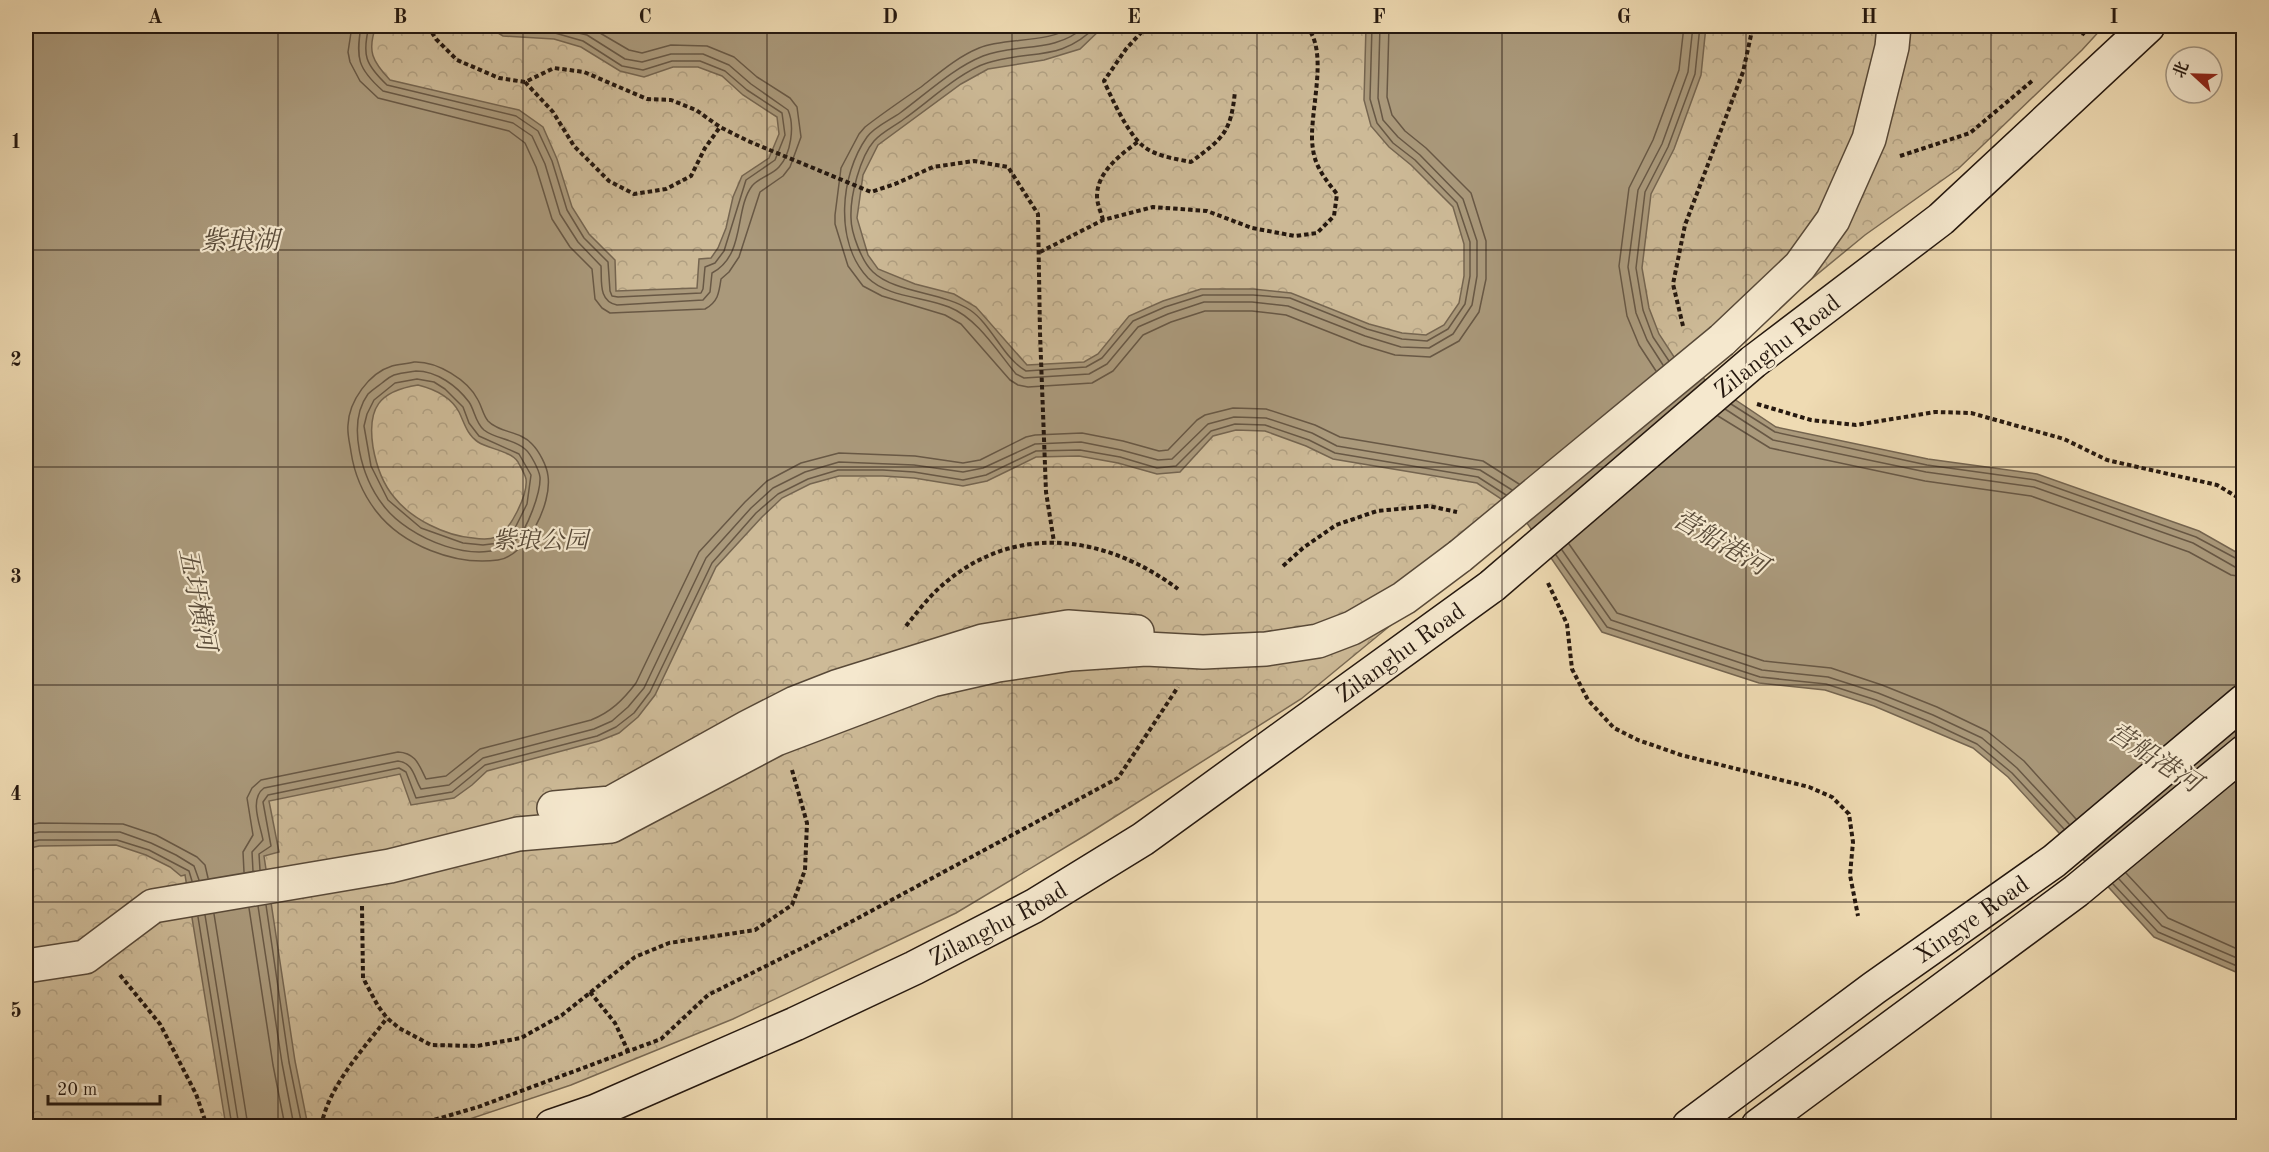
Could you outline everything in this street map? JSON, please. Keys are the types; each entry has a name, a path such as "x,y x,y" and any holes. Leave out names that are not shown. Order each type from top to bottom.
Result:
{"street":[{"path":"275,876 360,871 390,866 518,834 611,826 776,740 933,680 998,665 1071,654 1146,649 1203,652 1266,649 1318,641 1352,628 1404,598 1454,551 1705,335 1781,262 1810,224 1831,188 1850,144 1863,105 1879,26"},
{"path":"1705,335 1800,266 1833,220 1869,139 1892,47 1894,26"},
{"name":"Zilanghu Road","path":"552,1126 596,1111 795,1024 914,968 1034,906 1143,839 1492,585 1753,362 1941,219 2148,26"},
{"path":"26,945 82,936 150,899 275,876 512,813 611,803 795,703 836,687 982,641 1068,627 1115,632 1234,635 1291,631 1337,617 1454,551"},
{"name":"Xingye Road","path":"1689,1126 1874,987 2054,861 2244,701"},
{"name":"Xingye Road","path":"1758,1126 2076,891 2244,752"},
{"path":"26,966 85,957 97,949 150,899"}],"path":[{"path":"428,26 436,39 458,60 499,78 525,82 554,68 584,72 647,99 671,100 696,110 720,128 871,192 933,167 974,161 1008,167 1038,214 1046,492 1054,542"},
{"path":"1147,26 1104,81 1120,116 1143,146 1166,156 1191,162 1221,140 1233,114 1234,91"},
{"path":"1040,252 1103,219 1153,207 1207,211 1252,228 1295,236 1317,233 1334,216 1337,194 1317,168 1312,148 1318,72 1313,33 1306,26"},
{"path":"1705,335 1673,284 1685,225 1743,72 1752,26"},
{"path":"2075,43 2090,26"},
{"path":"1859,161 1880,163 1970,133 2041,74"},
{"path":"525,82 554,112 574,146 609,181 634,194 666,189 690,176 705,148 720,128"},
{"path":"1103,219 1096,198 1100,180 1111,164 1139,141"},
{"path":"1746,401 1811,420 1856,425 1935,412 1971,413 2064,439 2107,460 2217,485 2244,501"},
{"path":"1283,566 1303,548 1336,525 1377,511 1429,506 1463,513"},
{"path":"881,673 894,641 945,582 974,563 1008,548 1071,542 1110,551 1157,574 1178,589"},
{"path":"1543,576 1554,593 1567,624 1572,669 1588,700 1614,728 1638,740 1681,755 1809,787 1832,796 1849,814 1852,842 1850,875 1858,916"},
{"path":"413,1126 478,1107 662,1039 708,995 808,945 1118,778 1194,662 1203,652"},
{"path":"360,871 363,978 387,1018 399,1028 431,1045 477,1046 521,1038 562,1015 635,957 669,943 755,930 792,905 805,870 807,823 794,774 776,740"},
{"path":"97,949 160,1024 196,1094 207,1126"},
{"path":"590,992 615,1023 628,1051"},
{"path":"321,1126 324,1110 339,1082 387,1018"}],"green space":[{"name":"紫琅公园","path":"26,26 2104,26 1958,169 1865,235 1301,699 1086,835 956,913 733,1019 571,1085 449,1126 26,1126"}],"water":[{"name":"紫琅湖","path":"26,26 376,26 372,42 373,55 390,80 519,110 543,127 557,159 572,207 589,234 615,260 616,291 697,288 699,259 711,258 718,248 726,228 733,197 742,176 769,158 779,134 777,117 743,95 722,76 698,67 673,67 644,77 620,71 581,47 554,39 503,36 486,26 1104,26 1080,49 1044,60 988,69 961,84 878,145 863,175 857,218 868,255 878,269 915,284 954,294 976,307 1027,365 1084,362 1098,354 1129,316 1163,301 1201,289 1253,289 1291,293 1369,324 1402,333 1426,335 1444,325 1459,303 1464,276 1464,244 1453,207 1411,165 1389,147 1371,126 1364,100 1366,26 1706,26 1701,75 1674,149 1651,194 1642,268 1649,308 1659,334 1676,360 1776,427 1928,459 2037,474 2199,531 2243,556 2243,975 2154,937 2008,777 1973,748 1874,706 1825,690 1759,683 1602,632 1518,510 1477,483 1333,459 1265,431 1236,430 1213,436 1180,472 1157,474 1118,463 1079,456 1036,457 987,481 963,486 914,478 883,476 839,476 810,484 782,498 716,567 655,695 638,717 619,733 599,741 487,771 454,798 411,805 400,774 269,801 279,852 264,856 295,1061 308,1126 226,1126 185,875 181,876 170,867 146,855 116,845 39,846 26,849","holes":["418,385 442,394 456,407 474,439 515,458 524,472 526,486 521,503 507,528 496,537 490,539 463,537 430,525 401,505 383,480 373,447 374,412 385,397"]}],"water label":[{"name":"营船港河","path":"1721,542"},
{"name":"五圩横河","path":"198,599"},
{"name":"营船港河","path":"2155,757"}]}
